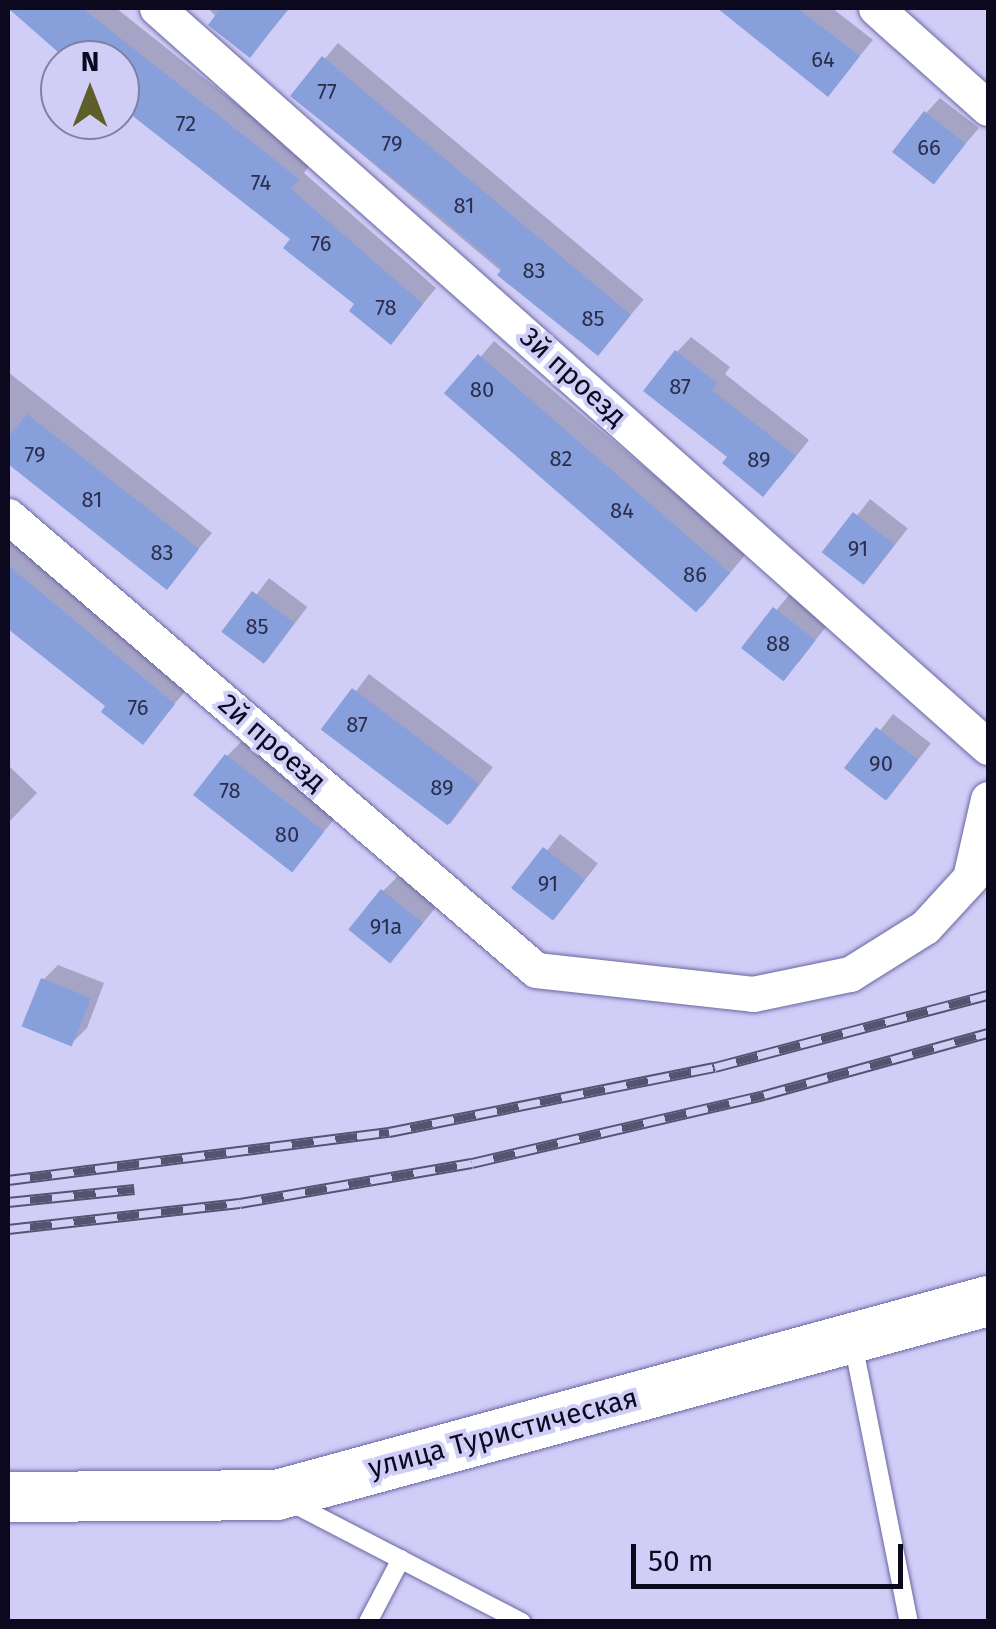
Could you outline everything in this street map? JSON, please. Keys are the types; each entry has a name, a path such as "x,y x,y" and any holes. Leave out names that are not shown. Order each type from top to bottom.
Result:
{"street":[{"name":"3й проезд","path":"157,8 988,747"},
{"path":"876,8 988,108"},
{"name":"2й проезд","path":"8,516 536,970 753,994 850,974 925,928 970,878 988,799"},
{"name":"улица Туристическая","path":"8,1497 276,1494 988,1300"}],"lane":[{"path":"852,1338 910,1622"},
{"path":"276,1494 522,1622"},
{"path":"368,1622 401,1559"}],"building":[{"path":"8,8 82,8 123,40 44,40"},
{"path":"221,8 289,8 250,58 208,25"},
{"path":"717,8 797,8 860,56 828,97"},
{"path":"140,54 299,179 291,189 423,304 391,345 349,311 354,304 283,248 290,239 140,122"},
{"path":"322,56 631,315 598,356 497,275 502,269 429,207 290,96"},
{"path":"924,111 966,144 934,185 892,152"},
{"path":"675,350 717,383 712,390 796,456 763,497 722,463 727,457 643,391"},
{"path":"478,354 730,573 696,612 444,393"},
{"path":"27,414 199,549 167,590 8,464 8,438"},
{"path":"853,512 895,545 863,585 822,552"},
{"path":"8,565 175,704 143,745 101,712 105,706 8,629"},
{"path":"252,591 294,623 264,664 221,632"},
{"path":"773,607 816,640 784,681 741,648"},
{"path":"352,688 479,784 448,825 321,730"},
{"path":"876,727 918,760 886,801 844,768"},
{"path":"225,754 324,832 292,873 193,795"},
{"path":"543,847 585,880 553,921 511,888"},
{"path":"381,889 423,923 390,963 348,929"},
{"path":"41,978 91,998 72,1046 22,1026"}],"railway":[{"path":"8,1180 389,1132 715,1067 988,995"},
{"path":"8,1229 240,1203 472,1163 764,1095 988,1033"},
{"path":"8,1202 134,1189"}]}
